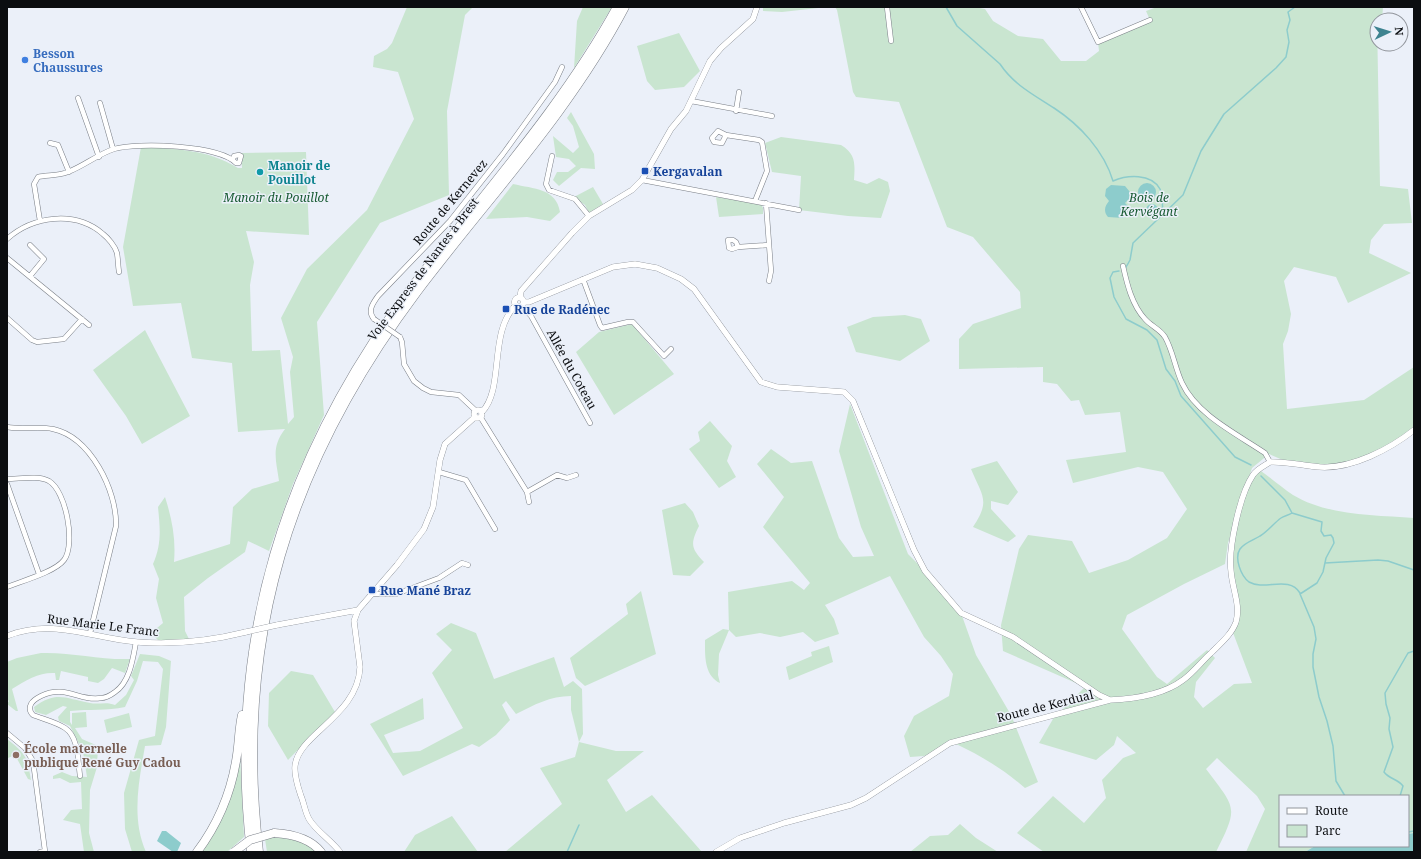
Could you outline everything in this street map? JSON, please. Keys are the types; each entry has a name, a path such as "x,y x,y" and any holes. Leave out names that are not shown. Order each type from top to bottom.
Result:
{"highway":[{"name":"Voie Express de Nantes à Brest","path":"251,852 245,770 247,702 258,621 274,554 297,486 328,418 354,372 381,330 550,110 595,44 617,7"},
{"name":"Voie Express de Nantes à Brest","path":"259,852 252,769 253,711 258,663 267,609 280,557 302,490 315,460 346,399 377,349 417,293 565,102 602,48 625,7"},
{"path":"198,852 213,828 230,787 238,754 241,717 247,702"},
{"path":"234,852 250,840 274,833 294,835 302,838 321,852"}],"street":[{"path":"340,852 309,819 298,787 295,766 299,752 343,708 356,687 360,667 354,621 358,610 397,565 424,530 433,507 440,460 445,444 490,401 498,346 504,324 521,303 521,291 589,216 632,190 642,180 671,130 691,101 710,61 720,48 753,20 757,7"},
{"path":"887,7 891,41"},
{"path":"1081,7 1098,42 1150,20"},
{"name":"Route de Kernevez","path":"478,414 459,395 431,392 414,381 404,364 402,342 400,337 374,319 370,314 371,309 378,296 455,215 503,154 555,82 562,67"},
{"path":"736,111 739,92"},
{"path":"78,98 99,157"},
{"path":"691,101 736,111 772,116"},
{"path":"100,103 113,149"},
{"path":"726,135 759,140 762,142 768,171 755,201"},
{"path":"50,143 58,145 69,172"},
{"path":"40,221 34,189 35,180 43,176 69,172 113,149 145,145 181,147 209,152 232,159"},
{"path":"552,156 546,184 548,190 575,199 589,216"},
{"path":"642,180 799,210"},
{"path":"766,203 771,272 769,281"},
{"path":"7,239 15,232 40,221 77,219 96,228 108,238 117,252 119,272"},
{"path":"30,245 44,259 30,276"},
{"path":"738,247 768,245"},
{"path":"7,258 89,325"},
{"path":"521,303 529,302 583,279 624,265 645,264 681,279 694,289 761,382 777,387 839,391 849,395 914,550 925,571 958,610 968,617 1014,637 1099,695 1110,700"},
{"path":"1123,266 1130,292 1140,312 1145,319 1159,330 1166,338 1183,384 1192,398 1208,415 1265,453 1270,462 1321,467 1338,466 1356,461 1375,453 1414,430"},
{"path":"583,279 602,328 633,322 664,356 671,349"},
{"name":"Allée du Coteau","path":"521,303 531,316 590,423"},
{"path":"7,318 32,340 37,342 64,339 82,319"},
{"path":"478,414 527,492 529,502"},
{"path":"7,427 42,428 68,435 77,440 96,463 111,493 116,514 116,526 90,632"},
{"name":"Route de Kerdual","path":"716,852 740,838 784,823 851,805 866,798 950,743 1110,700 1136,698 1172,686 1183,680 1232,630 1238,612 1231,572 1230,551 1236,523 1249,483 1254,474 1270,462"},
{"path":"439,472 466,480 495,529"},
{"path":"527,492 557,475 567,478 576,475"},
{"path":"7,479 45,479 55,486 61,495 70,535 68,551 64,560 57,566 7,587"},
{"path":"7,484 39,574"},
{"path":"371,594 396,594 439,578 462,564 468,565"},
{"name":"Rue Marie Le Franc","path":"7,636 26,630 43,629 90,632 136,642 174,644 207,640 358,610"},
{"path":"80,776 76,746 71,734 66,729 33,715 30,709 31,704 35,699 49,693 69,692 91,698 101,698 116,691 126,677 132,664 136,642"},
{"path":"7,733 24,748 33,761 42,851"}],"green space":[{"name":"Manoir du Pouillot","path":"407,7 473,7 465,15 447,111 449,195 380,223 317,322 324,415 293,484 269,551 248,541 245,552 184,597 185,631 190,641 160,642 151,633 163,623 156,598 159,579 153,564 159,543 160,529 158,507 165,497 173,529 174,562 230,544 233,507 252,489 279,481 276,448 285,429 238,432 232,363 192,358 181,303 133,306 123,247 141,147 191,151 215,157 238,168 242,168 241,153 306,152 309,235 246,231 254,262 250,285 252,351 280,350 288,424 294,417 290,372 293,357 281,318 307,269 367,210 414,119 398,72 373,67 374,56 387,49 392,43"},
{"path":"583,7 612,7 574,68 577,21"},
{"path":"763,7 827,7 782,12 763,11"},
{"name":"Bois de Kervégant","path":"835,7 974,7 985,9 993,21 1018,36 1043,39 1061,61 1086,61 1099,51 1098,42 1150,20 1146,11 1157,7 1383,7 1383,12 1369,12 1369,52 1378,52 1380,186 1408,189 1412,223 1384,224 1371,240 1369,253 1411,273 1348,303 1336,277 1294,267 1284,281 1291,314 1288,331 1283,344 1287,409 1364,400 1414,367 1414,430 1375,453 1338,465 1292,464 1269,454 1252,468 1228,543 1225,564 1127,615 1122,629 1157,677 1167,684 1207,650 1215,658 1196,682 1194,697 1203,708 1234,684 1252,683 1232,630 1236,622 1230,551 1246,492 1258,469 1293,495 1321,507 1336,511 1368,515 1414,518 1414,833 1409,834 1409,795 1279,795 1279,847 1313,847 1305,852 1246,852 1265,809 1257,796 1217,758 1206,769 1228,801 1231,808 1231,816 1216,852 1044,852 1017,833 1053,796 1084,823 1106,798 1102,780 1123,758 1136,753 1117,736 1114,745 1096,760 1039,743 1053,719 1085,687 1003,651 1001,625 1019,549 1028,535 1072,541 1089,573 1128,560 1167,538 1187,509 1163,472 1138,467 1073,483 1066,460 1126,452 1120,412 1085,415 1079,400 1071,401 1057,384 1043,382 1043,367 959,369 959,339 973,324 1021,308 1020,292 973,237 947,227 899,102 856,97 853,92 837,10"},
{"path":"679,33 700,71 684,87 655,90 647,81 637,46"},
{"path":"571,112 594,154 595,169 581,168 559,186 553,180 557,172 568,172 576,166 569,159 556,157 553,136 573,153 579,147 573,126 567,118"},
{"path":"781,137 841,145 850,152 854,160 854,180 867,184 879,178 888,182 890,191 881,218 848,216 799,210 801,176 772,172 765,143"},
{"path":"513,184 536,189 549,194 558,204 560,212 550,221 527,217 486,219"},
{"path":"593,187 603,204 589,213 585,205 574,197"},
{"path":"716,197 761,204 763,214 719,217"},
{"path":"905,315 921,319 930,341 900,361 856,352 847,327 873,317"},
{"path":"632,324 674,374 614,415 576,352 599,332"},
{"path":"145,330 190,416 142,444 126,416 93,370"},
{"path":"850,404 908,554 925,571 961,613 976,655 1011,715 1038,782 1025,788 1009,775 975,753 956,744 924,756 910,757 904,736 914,716 949,696 953,674 941,656 924,637 890,576 825,605 834,619 839,634 815,642 803,632 780,637 760,633 736,637 729,630 728,592 792,581 804,590 810,583 763,527 784,497 757,464 771,449 791,463 812,461 839,538 853,557 874,556 861,527 839,451"},
{"path":"710,421 732,446 727,461 736,477 719,488 689,449 700,441 698,432"},
{"path":"997,461 1018,492 1008,505 991,501 991,509 1016,536 1008,542 973,527 982,510 983,498 971,469"},
{"path":"685,503 693,512 699,526 694,537 693,546 696,553 704,562 690,576 673,575 662,510"},
{"path":"641,591 656,654 585,686 576,678 570,658 628,614 626,604"},
{"path":"451,623 476,633 494,679 554,657 564,687 573,681 582,689 583,734 579,742 571,710 571,696 549,699 516,714 506,701 502,705 510,720 496,735 479,747 472,744 403,776 370,724 423,698 424,719 384,735 393,753 420,751 463,728 432,673 452,650 436,634"},
{"path":"723,629 729,630 719,654 718,675 720,683 715,680 708,670 706,664 705,640"},
{"path":"829,646 833,662 789,680 786,667 812,656 811,652"},
{"path":"41,653 130,659 125,673 112,668 104,679 98,683 88,681 88,677 61,671 59,680 56,680 55,673 33,677 12,689 18,711 16,711 7,704 9,701 7,699 7,662 17,658"},
{"path":"140,654 159,656 171,661 166,727 161,745 145,746 139,786 139,826 141,839 146,852 132,852 125,829 124,793 139,740 155,736 163,669 158,662 143,661 137,681 125,707 70,711 70,722 72,725 72,713 86,712 87,727 75,728 82,739 98,746 97,767 90,790 89,833 94,852 84,852 80,824 63,820 71,810 82,809 81,782 70,783 60,778 53,779 53,776 62,772 72,776 87,777 83,752 70,726 59,721 58,717 67,707 63,706 46,715 35,712 34,707 55,697 115,705 126,695 134,680 131,676"},
{"path":"291,671 313,675 335,712 288,760 268,726 269,693"},
{"path":"129,713 132,727 107,733 104,720"},
{"name":"École maternelle publique René Guy Cadou","path":"7,739 25,756 31,780 28,779 15,755 8,758"},
{"path":"579,742 616,751 644,751 607,780 626,812 652,795 702,852 505,852 562,804 540,768 575,757"},
{"path":"240,755 244,837 227,852 200,852"},
{"path":"452,816 478,852 404,852 415,835"},
{"path":"960,824 976,838 998,852 910,852 930,836 948,835"},
{"path":"285,836 308,845 316,852 267,852 265,839"}],"shaded area":[{"path":"1147,183 1153,186 1156,192 1153,198 1147,201 1141,198 1138,192 1141,186"},
{"path":"1111,185 1125,186 1130,192 1129,199 1125,203 1128,206 1127,214 1123,218 1108,217 1105,213 1109,201 1105,196 1106,189"},
{"path":"1150,204 1154,204 1158,210 1154,216 1150,216 1146,212 1146,208"},
{"path":"162,831 166,831 181,843 177,852 173,852 157,841"},
{"path":"1414,833 1414,852 1305,852 1313,847 1409,847 1409,834"}],"waterway":[{"path":"946,7 957,26 1000,64 1018,84 1064,115 1082,131 1104,159 1113,181 1125,177 1138,177 1151,180 1156,184 1161,191 1163,212"},
{"path":"1125,269 1130,260 1133,243 1183,195 1201,151 1224,114 1276,68 1286,57 1289,42 1287,30 1290,20 1288,12 1295,7"},
{"path":"1119,271 1113,272 1110,278 1114,297 1126,319 1147,330 1157,340 1166,369 1175,381 1181,396 1235,457 1251,465"},
{"path":"1261,476 1285,500 1292,513 1322,522 1321,531 1324,536 1331,535 1333,538 1334,543 1326,558 1323,572 1317,583 1300,594 1314,627 1316,639 1313,654 1313,667 1319,697 1333,746 1336,781 1344,795"},
{"path":"1292,513 1281,518 1263,534 1242,547 1238,553 1238,562 1243,576 1249,582 1262,585 1290,585 1300,593"},
{"path":"1325,563 1378,560 1388,561 1414,570"},
{"path":"1400,795 1403,786 1384,772 1393,747 1389,729 1390,718 1385,693 1408,653 1414,651"},
{"path":"567,852 579,825"},
{"path":"1409,832 1414,831"}],"place":[{"name":"Besson Chaussures","path":"25,60"},
{"name":"Kergavalan","path":"645,171"},
{"name":"Manoir de Pouillot","path":"260,172"},
{"name":"Rue de Radénec","path":"506,309"},
{"name":"Rue Mané Braz","path":"372,590"},
{"name":"École maternelle publique René Guy Cadou","path":"16,755"}]}
